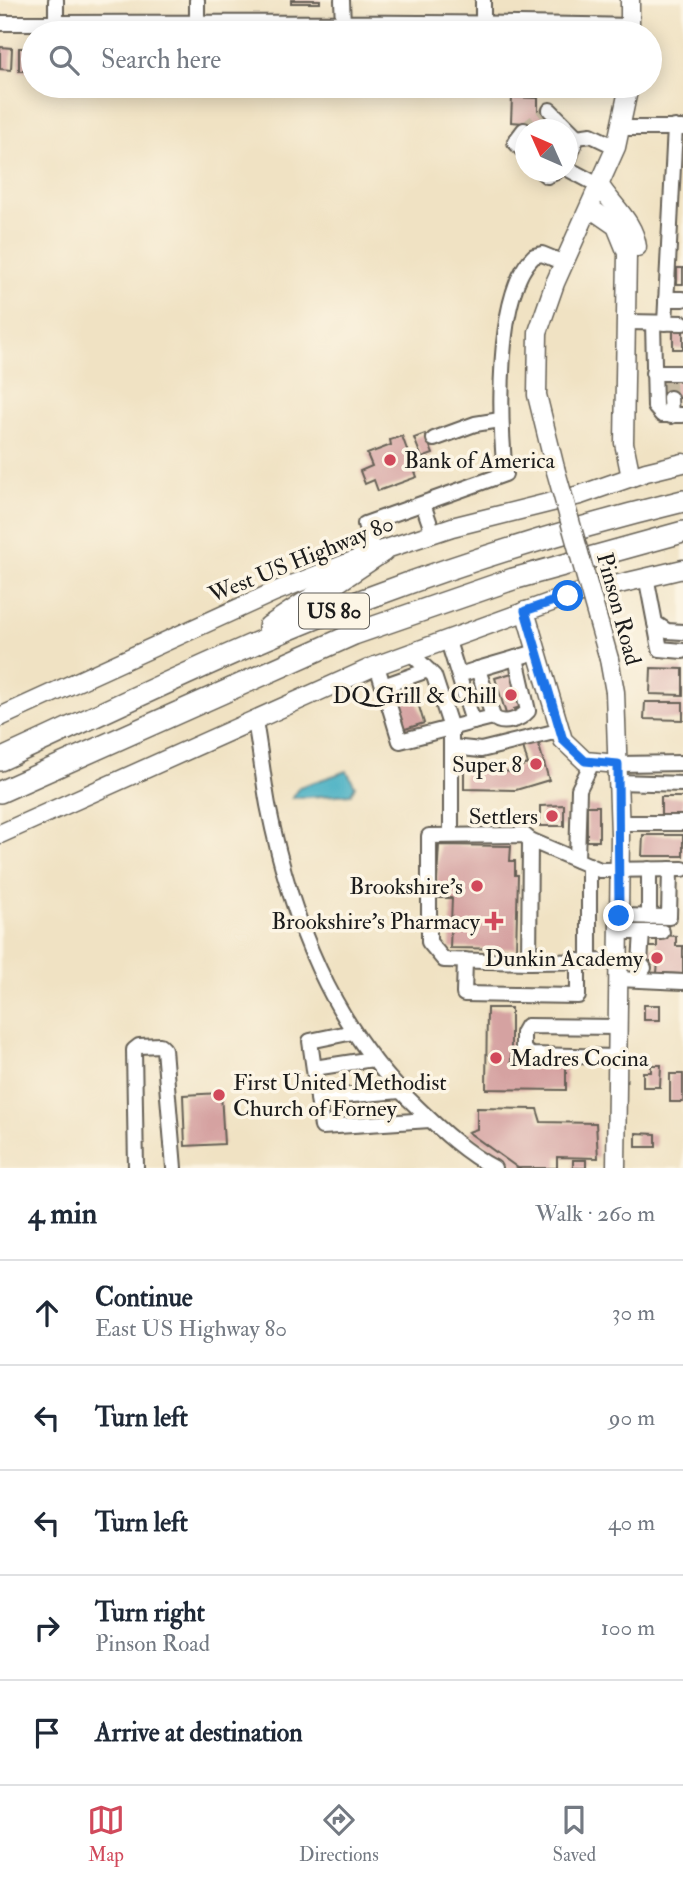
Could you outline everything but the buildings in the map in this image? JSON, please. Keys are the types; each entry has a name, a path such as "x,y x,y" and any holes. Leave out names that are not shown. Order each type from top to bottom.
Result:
{"highway":[{"name":"US 80","path":"0,760 171,681 340,609 415,581 553,536 683,501"},
{"name":"US 80","path":"0,792 316,650 439,603 560,564 683,532"},
{"path":"171,681 216,653 274,625 379,552"},
{"path":"0,807 161,719"}],"main road":[{"path":"630,0 630,21"},
{"name":"Pinson Road","path":"616,1168 620,823 615,692 609,659 539,406 537,344 544,313 616,146 627,98"},
{"path":"600,186 628,221 637,242 637,289 627,322"},
{"path":"590,208 616,226 625,245 627,322 624,443 631,477"},
{"name":"West US Highway 80","path":"0,717 274,592 379,552 433,533 580,495 683,463"},
{"path":"0,834 377,666 568,596 683,569"},
{"path":"525,611 558,731 571,751 585,761 593,761 618,773"}],"street":[{"path":"55,0 56,21"},
{"path":"197,0 197,21"},
{"path":"342,0 343,21"},
{"path":"483,0 483,21"},
{"path":"0,23 21,23"},
{"path":"550,110 559,119"},
{"path":"622,128 679,134 679,173 667,239 666,299 659,323 653,373 656,407 662,415 677,416 670,398"},
{"path":"578,137 591,135 616,146"},
{"path":"578,174 600,186"},
{"path":"667,239 683,239"},
{"path":"379,552 365,524 505,474 500,420 506,331 518,283 534,256 542,254 564,263"},
{"path":"667,262 683,262"},
{"path":"666,299 683,299"},
{"path":"627,322 683,323"},
{"path":"653,373 674,376"},
{"path":"434,439 475,424 500,420"},
{"path":"423,504 433,533"},
{"path":"646,576 660,649 683,651"},
{"path":"655,623 667,631 683,632"},
{"path":"449,641 473,723"},
{"path":"459,675 536,652"},
{"path":"412,654 434,676 451,728 451,833"},
{"path":"377,666 400,741 492,717 503,722 519,718 528,711 516,658"},
{"path":"478,669 492,717"},
{"path":"383,686 428,670"},
{"path":"255,721 268,803 300,923 315,967 353,1032 400,1091 430,1120 490,1167"},
{"path":"452,747 481,750 558,731"},
{"path":"464,960 464,994 578,996 584,961 579,789 593,761"},
{"path":"618,773 683,764"},
{"path":"618,773 683,784"},
{"path":"620,823 683,823"},
{"path":"619,961 444,960 429,942 429,836 451,833 524,835 600,870 676,869 669,917 649,917 619,924 644,954 683,982"},
{"path":"529,962 530,840"},
{"path":"649,869 649,917"},
{"path":"618,979 662,932"},
{"path":"617,1057 531,1055 523,1050 523,1033 527,1026 618,1027"},
{"path":"353,1032 310,1041 323,1127 430,1120"},
{"path":"136,1168 134,1050 139,1046 160,1045 164,1049 174,1168"},
{"path":"314,1068 373,1059"},
{"path":"318,1098 400,1091"}],"water":[{"path":"347,771 355,786 351,794 292,798 299,787"}],"tunnel":[{"path":"538,119 550,110"},
{"path":"669,381 670,398"}],"place":[{"name":"Bank of America","path":"390,460"},
{"name":"DQ Grill & Chill","path":"511,695"},
{"name":"Super 8","path":"536,764"},
{"name":"Settlers","path":"552,816"},
{"name":"Brookshire's","path":"477,886"},
{"name":"Brookshire's Pharmacy","path":"494,921"},
{"name":"Dunkin Academy","path":"657,958"},
{"name":"Madres Cocina","path":"496,1058"},
{"name":"First United Methodist Church of Forney","path":"219,1095"}],"route":[{"path":"568,596 525,611 558,731 563,740 571,751 585,761 618,764 619,916"}]}
